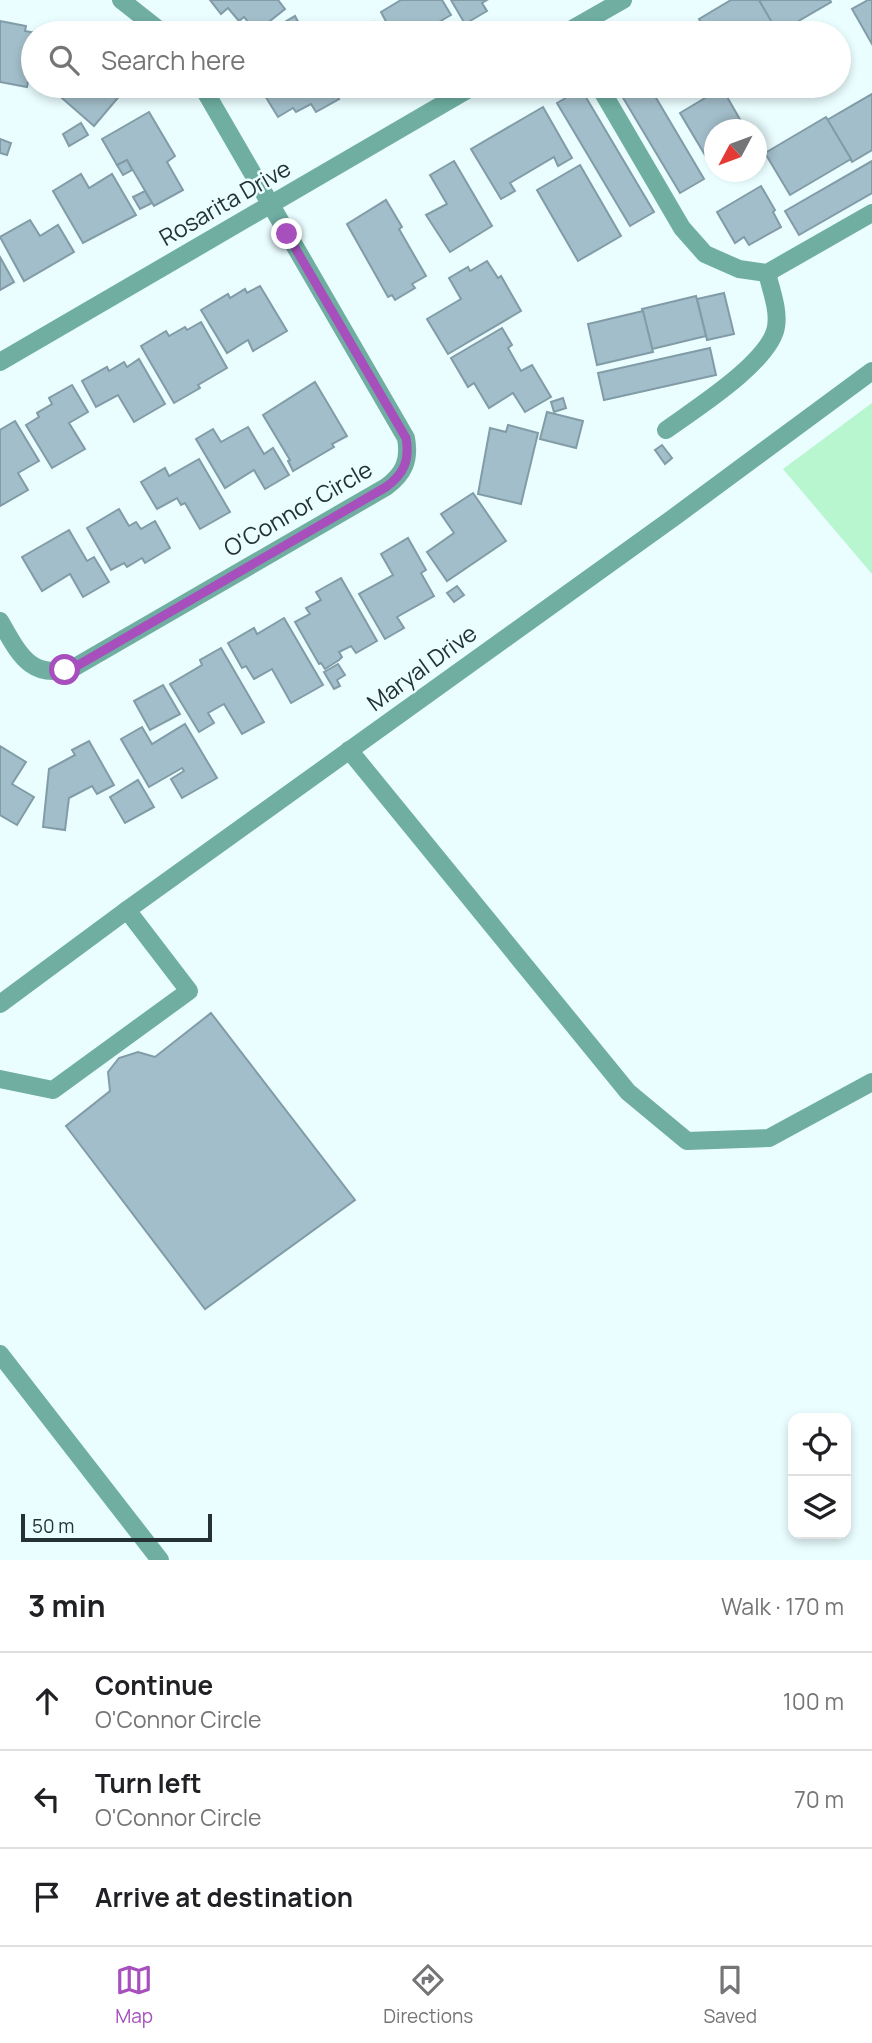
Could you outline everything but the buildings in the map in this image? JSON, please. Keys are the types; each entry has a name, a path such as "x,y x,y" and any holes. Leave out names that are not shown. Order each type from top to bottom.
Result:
{"street":[{"path":"121,0 148,21"},
{"path":"587,21 622,0"},
{"path":"209,98 270,206"},
{"name":"Rosarita Drive","path":"0,362 454,98"},
{"path":"606,98 694,244 705,254 739,269 767,273 872,213"},
{"name":"O'Connor Circle","path":"0,621 15,648 29,665 47,671 75,667 386,487 403,471 408,450 406,438 270,206"},
{"path":"666,430 722,389 766,350 773,336 776,318 767,273"},
{"name":"Maryal Drive","path":"0,1004 872,371"},
{"path":"349,750 628,1092 687,1141 769,1138 872,1082"},
{"path":"0,1079 53,1090 189,990 127,910"},
{"path":"0,1354 160,1560"}],"green space":[{"path":"872,403 872,574 783,469"}],"route":[{"path":"65,670 75,667 386,487 403,471 408,450 406,438 287,234"}]}
